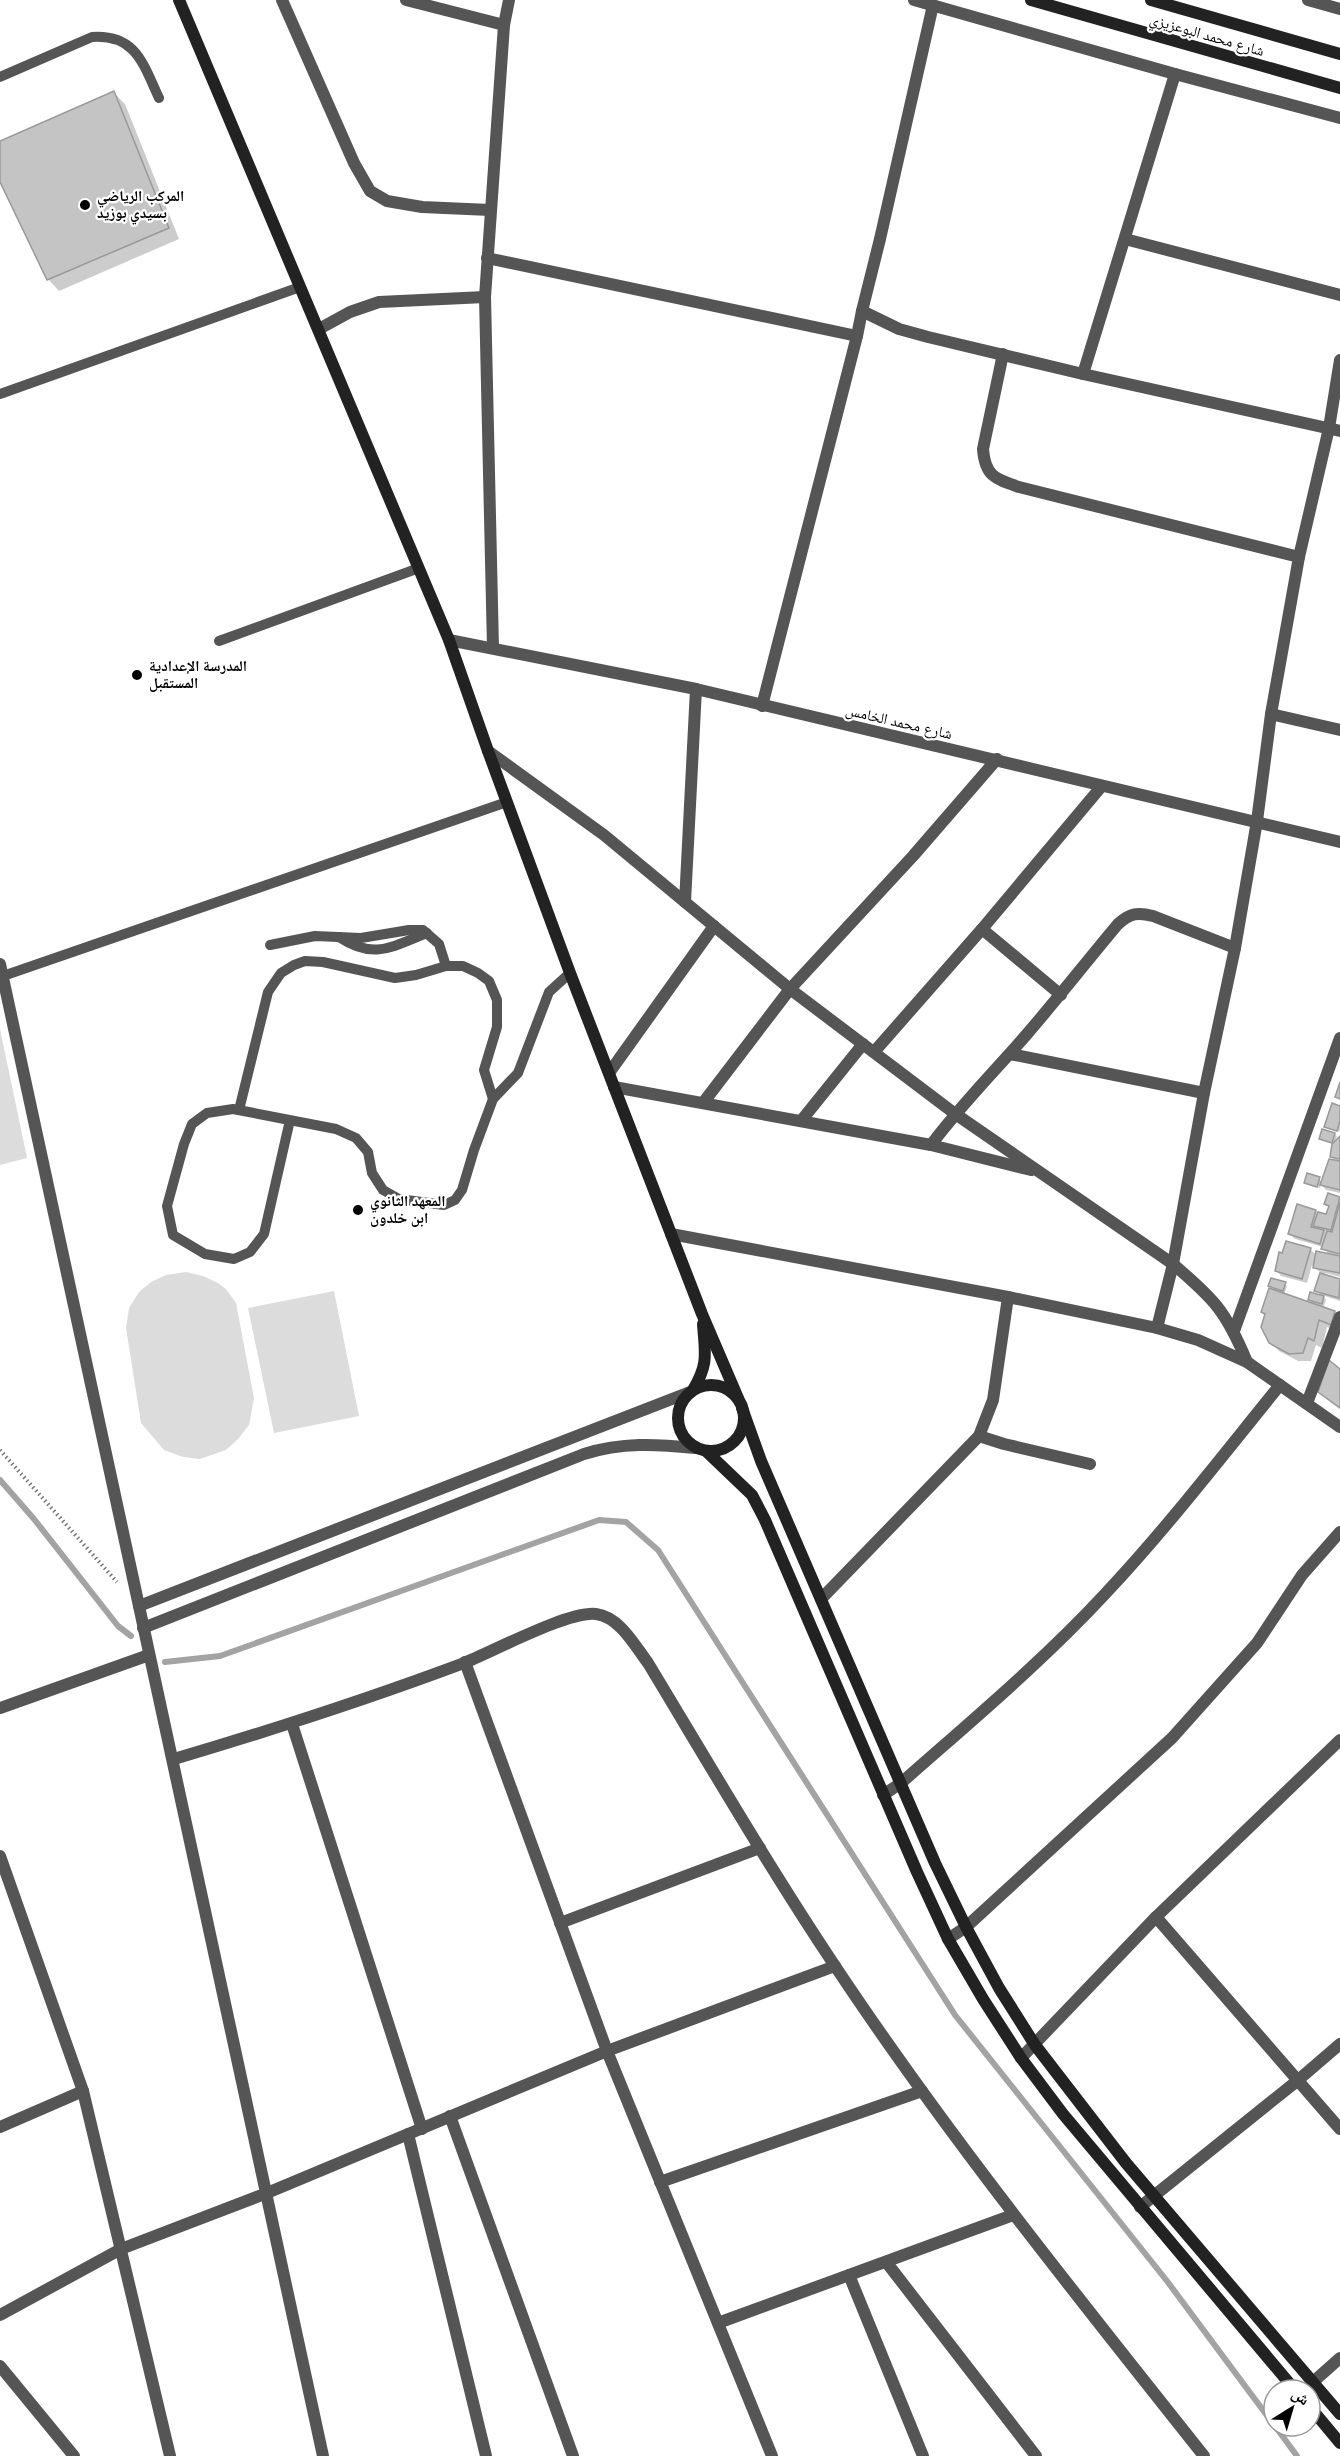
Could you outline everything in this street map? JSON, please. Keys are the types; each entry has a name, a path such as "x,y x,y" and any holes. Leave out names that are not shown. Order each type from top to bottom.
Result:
{"street":[{"path":"179,0 449,640 570,973 761,1461 966,1927 999,1988 1035,2045 1076,2101 1310,2378"},
{"path":"282,0 354,163 370,190 387,201 423,207 490,210"},
{"path":"406,0 504,25"},
{"path":"493,648 485,297 504,25 509,0"},
{"path":"914,0 1340,118"},
{"name":"شارع محمد البوعزيزي","path":"1031,0 1340,88"},
{"name":"شارع محمد البوعزيزي","path":"1151,0 1340,54"},
{"path":"1308,0 1340,9"},
{"path":"762,706 857,336 933,5"},
{"path":"1083,374 1175,74"},
{"path":"1125,239 1340,295"},
{"path":"487,258 857,336"},
{"path":"319,329 350,312 379,302 485,297"},
{"path":"861,311 899,329 1083,374 1334,429"},
{"path":"1003,354 983,449 986,469 996,479 1019,487 1299,557"},
{"path":"1157,1328 1173,1264 1204,1094 1235,948 1257,821 1271,714 1299,557 1334,429 1340,360"},
{"name":"شارع محمد الخامس","path":"449,640 696,689 1340,842"},
{"path":"685,902 696,689"},
{"path":"1271,714 1340,730"},
{"path":"488,751 604,835 790,989 954,1113 1173,1264 1205,1290 1219,1306 1234,1331 1247,1362"},
{"path":"703,1103 790,989 914,856 997,759"},
{"path":"874,1052 982,929 1101,787"},
{"path":"931,1145 954,1113 1010,1054 1118,924 1134,914 1154,916 1235,948"},
{"path":"609,1073 714,926"},
{"path":"982,929 1061,995"},
{"path":"1,970 143,1628 174,1759 323,2456"},
{"path":"1234,1331 1336,1064 1340,1038"},
{"path":"801,1121 863,1044"},
{"path":"1010,1054 1204,1094"},
{"path":"614,1087 931,1145 1038,1172"},
{"path":"671,1234 1008,1296 1157,1328 1213,1346 1247,1362 1340,1427"},
{"path":"821,1599 979,1436 993,1400 1008,1296"},
{"path":"702,1314 706,1359 704,1370 682,1401 678,1411 677,1422 680,1432 752,1496 948,1939 982,1999 1021,2058 1063,2114 1285,2378"},
{"path":"1307,1403 1340,1317"},
{"path":"139,1606 691,1391 712,1385 722,1387 740,1403 744,1419 742,1430 728,1447 717,1451 628,1444 584,1454 143,1628"},
{"path":"884,1796 1021,1675 1103,1596 1164,1527 1280,1385"},
{"path":"979,1436 1090,1464"},
{"path":"948,1939 966,1927 1172,1738 1257,1643 1302,1575 1340,1532"},
{"path":"174,1759 292,1724 465,1662 566,1619 595,1614 611,1620 629,1638 648,1663 760,1848 835,1966 922,2091 1013,2215 1204,2456"},
{"path":"0,1708 149,1655"},
{"path":"465,1662 607,2051 772,2456"},
{"path":"292,1724 422,2129"},
{"path":"1021,2058 1156,1917 1340,1740"},
{"path":"560,1923 760,1848"},
{"path":"0,1856 83,2091 170,2456"},
{"path":"1156,1917 1340,2129"},
{"path":"0,2315 121,2249 267,2193 607,2051 835,1966"},
{"path":"1140,2207 1340,2044"},
{"path":"0,2127 83,2091"},
{"path":"660,2182 922,2091"},
{"path":"450,2116 573,2456"},
{"path":"408,2134 486,2456"},
{"path":"718,2323 1013,2215"},
{"path":"887,2263 1036,2456"},
{"path":"849,2275 923,2456"},
{"path":"1318,2378 1340,2358"},
{"path":"0,2367 74,2456"},
{"path":"1322,2393 1340,2414"},
{"path":"1322,2422 1340,2443"}],"lane":[{"path":"0,77 92,37 106,36 123,41 137,52 159,98"},
{"path":"0,394 300,287"},
{"path":"219,641 418,568"},
{"path":"1,970 507,802"},
{"path":"270,945 315,936 339,936 353,946 376,951 427,933 439,944 446,966"},
{"path":"239,1110 268,992 281,973 305,961 323,962 395,978 416,975 446,966 463,966 489,981 497,1000 497,1028 484,1070 493,1099"},
{"path":"290,1120 264,1234 249,1252 234,1259 205,1254 173,1235 166,1206 192,1124 207,1113 233,1109 239,1110 336,1129 356,1138 368,1152 372,1173 382,1190 399,1199 444,1205 455,1200 462,1190 493,1099 518,1073 549,992 570,973"}],"path":[{"path":"0,1450 139,1606"}],"shaded area":[{"path":"0,1029 27,1158 0,1165"},
{"path":"186,1272 218,1283 226,1289 236,1303 254,1398 249,1425 238,1439 226,1450 200,1459 183,1457 164,1450 141,1423 126,1328 129,1308 139,1292 151,1282 166,1275"},
{"path":"334,1291 359,1416 274,1433 248,1308"}],"building":[{"name":"المركب الرياضي بسيدي بوزيد","path":"114,91 169,228 47,280 0,182 0,141"},
{"path":"1340,1082 1340,1099 1335,1097"},
{"path":"1332,1103 1340,1106 1337,1131 1324,1127"},
{"path":"1322,1129 1335,1133 1332,1143 1319,1139"},
{"path":"1340,1136 1340,1159 1330,1157 1332,1144"},
{"path":"1329,1159 1340,1161 1340,1190 1320,1185"},
{"path":"1307,1173 1320,1177 1317,1187 1304,1183"},
{"path":"1328,1193 1340,1197 1331,1230 1313,1226 1318,1212 1326,1214 1329,1206 1324,1204"},
{"path":"1340,1202 1340,1254 1321,1249 1327,1231 1332,1232"},
{"path":"1297,1204 1316,1210 1311,1227 1324,1230 1320,1244 1288,1234"},
{"path":"1286,1241 1311,1248 1302,1279 1275,1271 1279,1252 1282,1253"},
{"path":"1316,1251 1340,1256 1340,1273 1313,1268"},
{"path":"1320,1273 1340,1279 1339,1298 1314,1291"},
{"path":"1271,1278 1286,1282 1283,1291 1268,1286"},
{"path":"1269,1288 1335,1311 1331,1325 1319,1320 1314,1341 1308,1338 1303,1353 1289,1354 1269,1343 1261,1327 1265,1314 1261,1312"},
{"path":"1310,1292 1324,1296 1322,1304 1308,1300"},
{"path":"1329,1360 1340,1369 1340,1408 1318,1392"}],"waterway":[{"path":"0,1480 34,1519 118,1626 131,1636"},
{"path":"165,1662 220,1656 599,1520 626,1522 658,1550 955,2015 1167,2281 1262,2409"},
{"path":"1284,2438 1297,2456"}],"place":[{"name":"المركب الرياضي بسيدي بوزيد","path":"85,205"},
{"name":"المدرسة الإعدادية المستقبل","path":"137,675"},
{"name":"المعهد الثانوي ابن خلدون","path":"358,1210"}]}
